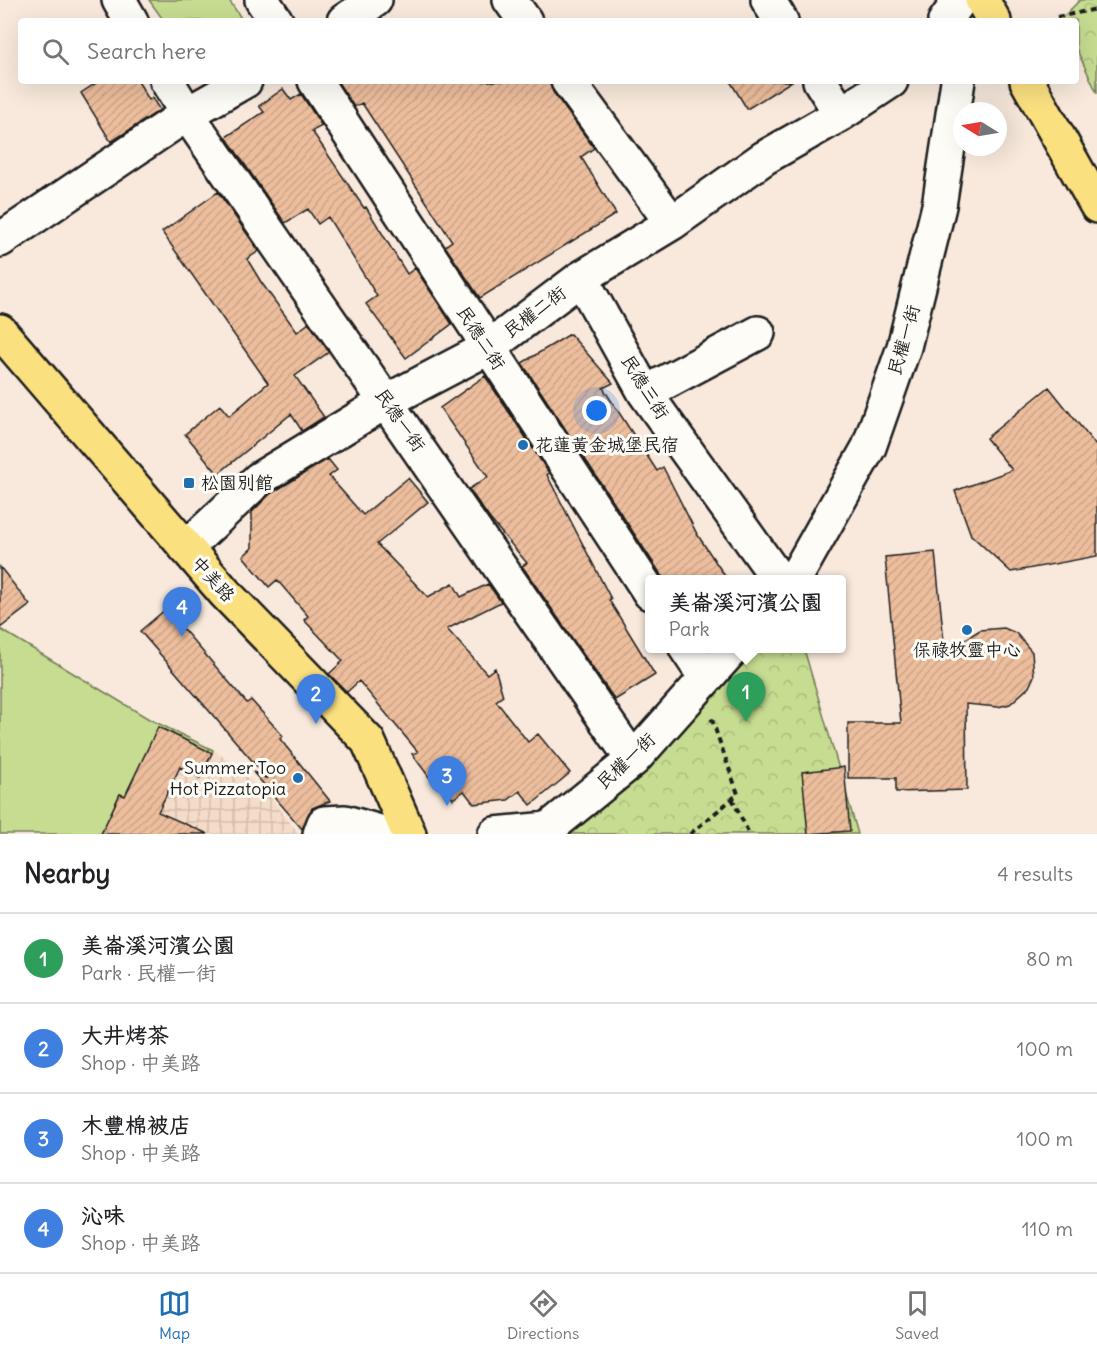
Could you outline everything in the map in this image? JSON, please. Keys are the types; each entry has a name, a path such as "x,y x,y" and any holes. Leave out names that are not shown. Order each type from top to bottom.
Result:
{"main road":[{"path":"982,0 992,18"},
{"path":"1029,84 1097,206"},
{"name":"中美路","path":"0,331 225,593 368,741 409,834"}],"street":[{"path":"119,0 129,18"},
{"path":"262,0 274,18"},
{"path":"348,18 375,0"},
{"path":"510,0 523,18"},
{"path":"768,0 780,18"},
{"path":"947,18 960,0"},
{"path":"967,18 970,0"},
{"name":"民德一街","path":"169,84 187,114 633,760"},
{"path":"0,240 187,114 240,84"},
{"name":"民德二街","path":"317,84 645,585"},
{"path":"570,84 672,223"},
{"path":"822,84 841,114"},
{"name":"民權二街","path":"186,548 259,479 387,402 488,348 581,278 672,223 764,158 841,114 886,84"},
{"name":"民權一街","path":"796,575 869,447 904,347 939,206 957,84"},
{"name":"民德三街","path":"581,278 645,393 776,575"},
{"path":"645,393 758,333"},
{"path":"689,653 703,681"},
{"name":"民權一街","path":"495,834 548,829 633,760 728,653"},
{"path":"320,834 324,823 345,822 387,834"}],"path":[{"path":"1057,17 1097,9"},
{"path":"690,834 738,794 703,681"},
{"path":"732,798 749,834"}],"shaded area":[{"path":"0,629 149,719 217,752 270,796 299,834 0,834"}],"green space":[{"path":"149,0 229,0 241,18 162,18"},
{"path":"1080,0 1097,0 1097,93 1079,54 1079,18 1062,18"},
{"path":"0,629 149,719 213,750 212,753 159,727 125,796 120,794 101,834 0,834"},
{"path":"728,653 805,653 858,834 495,834 548,829"}],"building":[{"path":"94,84 140,84 149,100 152,98 160,110 111,142 81,93"},
{"path":"339,84 551,84 553,92 594,148 581,157 616,214 480,298 445,246 452,241 362,103 354,107"},
{"path":"732,84 787,84 747,109"},
{"path":"283,89 291,100 301,94 322,126 312,131 364,208 366,207 407,274 415,268 452,324 406,358 366,304 377,296 328,217 318,224 308,209 285,223 226,137 264,112 259,106"},
{"path":"218,192 259,251 247,259 261,282 297,332 309,323 329,352 295,376 324,417 302,431 291,414 218,474 185,434 220,405 229,416 268,383 162,232"},
{"path":"570,334 613,383 603,388 657,471 663,467 697,534 724,575 661,575 522,363"},
{"path":"485,376 549,473 547,475 611,599 609,600 655,675 615,700 522,566 527,563 490,519 469,489 488,477 440,408"},
{"path":"1049,387 1097,447 1097,556 1011,572 971,535 955,491 1012,470 986,438"},
{"path":"328,459 337,470 329,476 363,515 408,478 428,502 377,544 428,597 453,583 461,597 488,584 501,602 447,629 487,674 495,668 503,696 496,701 528,742 538,734 570,773 531,805 520,791 508,800 474,804 464,791 453,799 440,781 435,785 412,754 418,752 359,681 347,692 329,674 343,661 304,620 308,616 277,580 269,587 243,556 252,548 252,512 270,494"},
{"path":"935,552 945,652 980,630 1004,628 1016,633 1032,652 1034,676 1029,687 1010,704 998,707 966,704 967,790 896,792 896,778 848,778 848,723 901,723 885,557"},
{"path":"0,567 30,605 0,628"},
{"path":"166,609 247,703 251,700 283,736 280,739 330,801 312,808 302,829 253,772 268,779 140,631"},
{"path":"158,727 212,753 200,778 180,767 158,812 208,834 101,834 120,794 125,796"},
{"path":"844,767 850,831 808,834 802,772"}],"place":[{"name":"花蓮黃金城堡民宿","path":"523,445"},
{"name":"松園別館","path":"189,483"},
{"name":"保祿牧靈中心","path":"967,630"},
{"name":"沁味","path":"182,637"},
{"name":"美崙溪河濱公園","path":"746,722"},
{"name":"大井烤茶","path":"316,724"},
{"name":"Summer Too Hot Pizzatopia","path":"298,778"},
{"name":"木豐棉被店","path":"447,806"}]}
